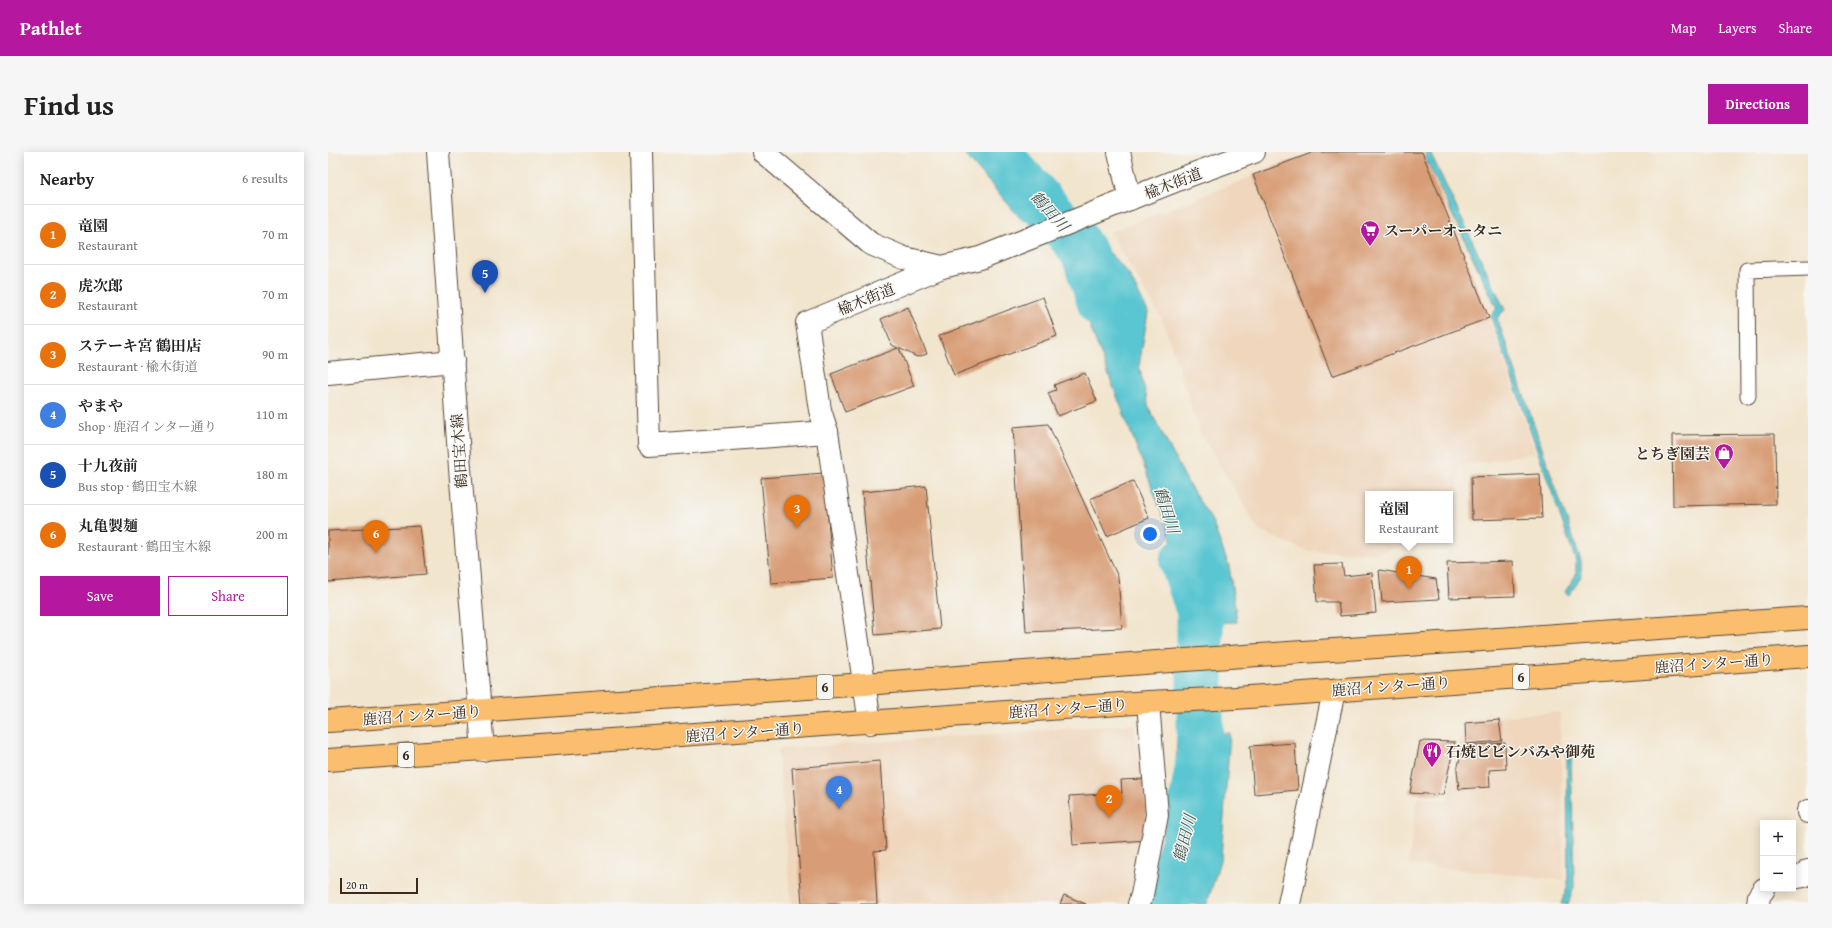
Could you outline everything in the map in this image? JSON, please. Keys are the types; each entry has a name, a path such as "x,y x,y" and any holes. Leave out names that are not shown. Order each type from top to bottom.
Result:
{"main road":[{"name":"鹿沼インター通り","path":"328,721 865,684 1170,661 1808,618"},
{"name":"鹿沼インター通り","path":"328,760 870,723 1148,702 1235,698 1808,656"}],"street":[{"name":"鶴田宝木線","path":"438,152 483,750"},
{"path":"641,152 650,445 827,432 870,723"},
{"path":"763,152 871,244 904,258 942,267"},
{"path":"1119,152 1130,200"},
{"name":"楡木街道","path":"827,432 820,410 807,323 942,267 980,258 1254,152"},
{"path":"328,373 453,361"},
{"path":"1289,904 1334,690"},
{"path":"1139,904 1157,815 1148,702"},
{"path":"1796,877 1804,876 1808,871"},
{"path":"1758,904 1759,896 1762,892"}],"lane":[{"path":"1748,396 1747,270 1808,268"}],"shaded area":[{"path":"1315,152 1431,152 1535,453 1459,466 1456,531 1453,532 1453,491 1365,491 1365,543 1412,543 1377,553 1307,551 1259,531 1199,430 1163,321 1110,232"},
{"path":"1560,712 1564,880 1408,864 1418,796 1447,800 1465,719"},
{"path":"1133,724 1152,818 1131,904 791,904 778,749"}],"water":[{"path":"963,152 1025,152 1067,202 1022,220"},
{"path":"1425,152 1430,152 1505,310 1497,318 1581,561 1581,576 1569,595 1565,592 1576,575 1576,561 1491,317 1497,308 1428,163"},
{"path":"1096,237 1129,275 1148,312 1139,366 1149,408 1188,483 1212,521 1229,566 1237,622 1193,623 1187,593 1167,526 1061,251"},
{"path":"1230,733 1221,857 1207,904 1156,904 1166,881 1174,825 1177,736"},
{"path":"1567,750 1571,750 1574,887 1568,904 1561,904 1568,885"}],"building":[{"name":"スーパーオータニ","path":"1314,152 1422,152 1489,318 1332,376 1253,175"},
{"path":"1043,297 1057,336 954,375 939,336"},
{"path":"908,307 927,354 917,357 899,348 914,386 845,412 831,374 898,348 892,345 881,319"},
{"path":"1085,373 1097,401 1058,416 1048,393 1056,390 1054,385"},
{"path":"1048,424 1118,577 1122,628 1026,632 1013,427"},
{"name":"とちぎ園芸","path":"1775,434 1776,504 1673,506 1672,435"},
{"path":"824,473 833,578 771,583 761,478"},
{"path":"1540,474 1542,518 1472,520 1471,477"},
{"path":"1133,481 1149,518 1107,536 1090,499"},
{"path":"926,486 940,629 875,635 862,492"},
{"path":"420,526 426,574 328,582 328,531"},
{"path":"1513,561 1515,596 1449,598 1447,563"},
{"path":"1342,564 1344,576 1372,573 1376,613 1340,616 1338,602 1317,602 1314,565"},
{"path":"1379,570 1436,579 1439,599 1382,602"},
{"path":"1499,720 1502,741 1466,744 1465,723"},
{"name":"石焼ビビンバみや御苑","path":"1420,741 1455,742 1443,795 1410,793"},
{"path":"1295,743 1298,790 1254,794 1250,746"},
{"path":"1505,743 1506,769 1489,770 1490,787 1459,789 1457,770 1463,746"},
{"path":"880,761 886,850 874,851 877,904 802,904 792,768"},
{"path":"1144,779 1148,840 1073,845 1069,796 1122,793 1121,780"},
{"path":"1064,895 1086,904 1060,904"}],"waterway":[{"name":"鶴田川","path":"996,152 1075,240 1085,255 1101,304"},
{"name":"鶴田川","path":"1167,904 1188,828 1202,745 1200,740 1200,612 1183,562"}],"place":[{"name":"スーパーオータニ","path":"1370,247"},
{"name":"十九夜前","path":"485,293"},
{"name":"とちぎ園芸","path":"1724,470"},
{"name":"ステーキ宮 鶴田店","path":"797,528"},
{"name":"丸亀製麺","path":"376,553"},
{"name":"竜園","path":"1409,589"},
{"name":"石焼ビビンバみや御苑","path":"1432,768"},
{"name":"やまや","path":"839,809"},
{"name":"虎次郎","path":"1109,818"}]}
